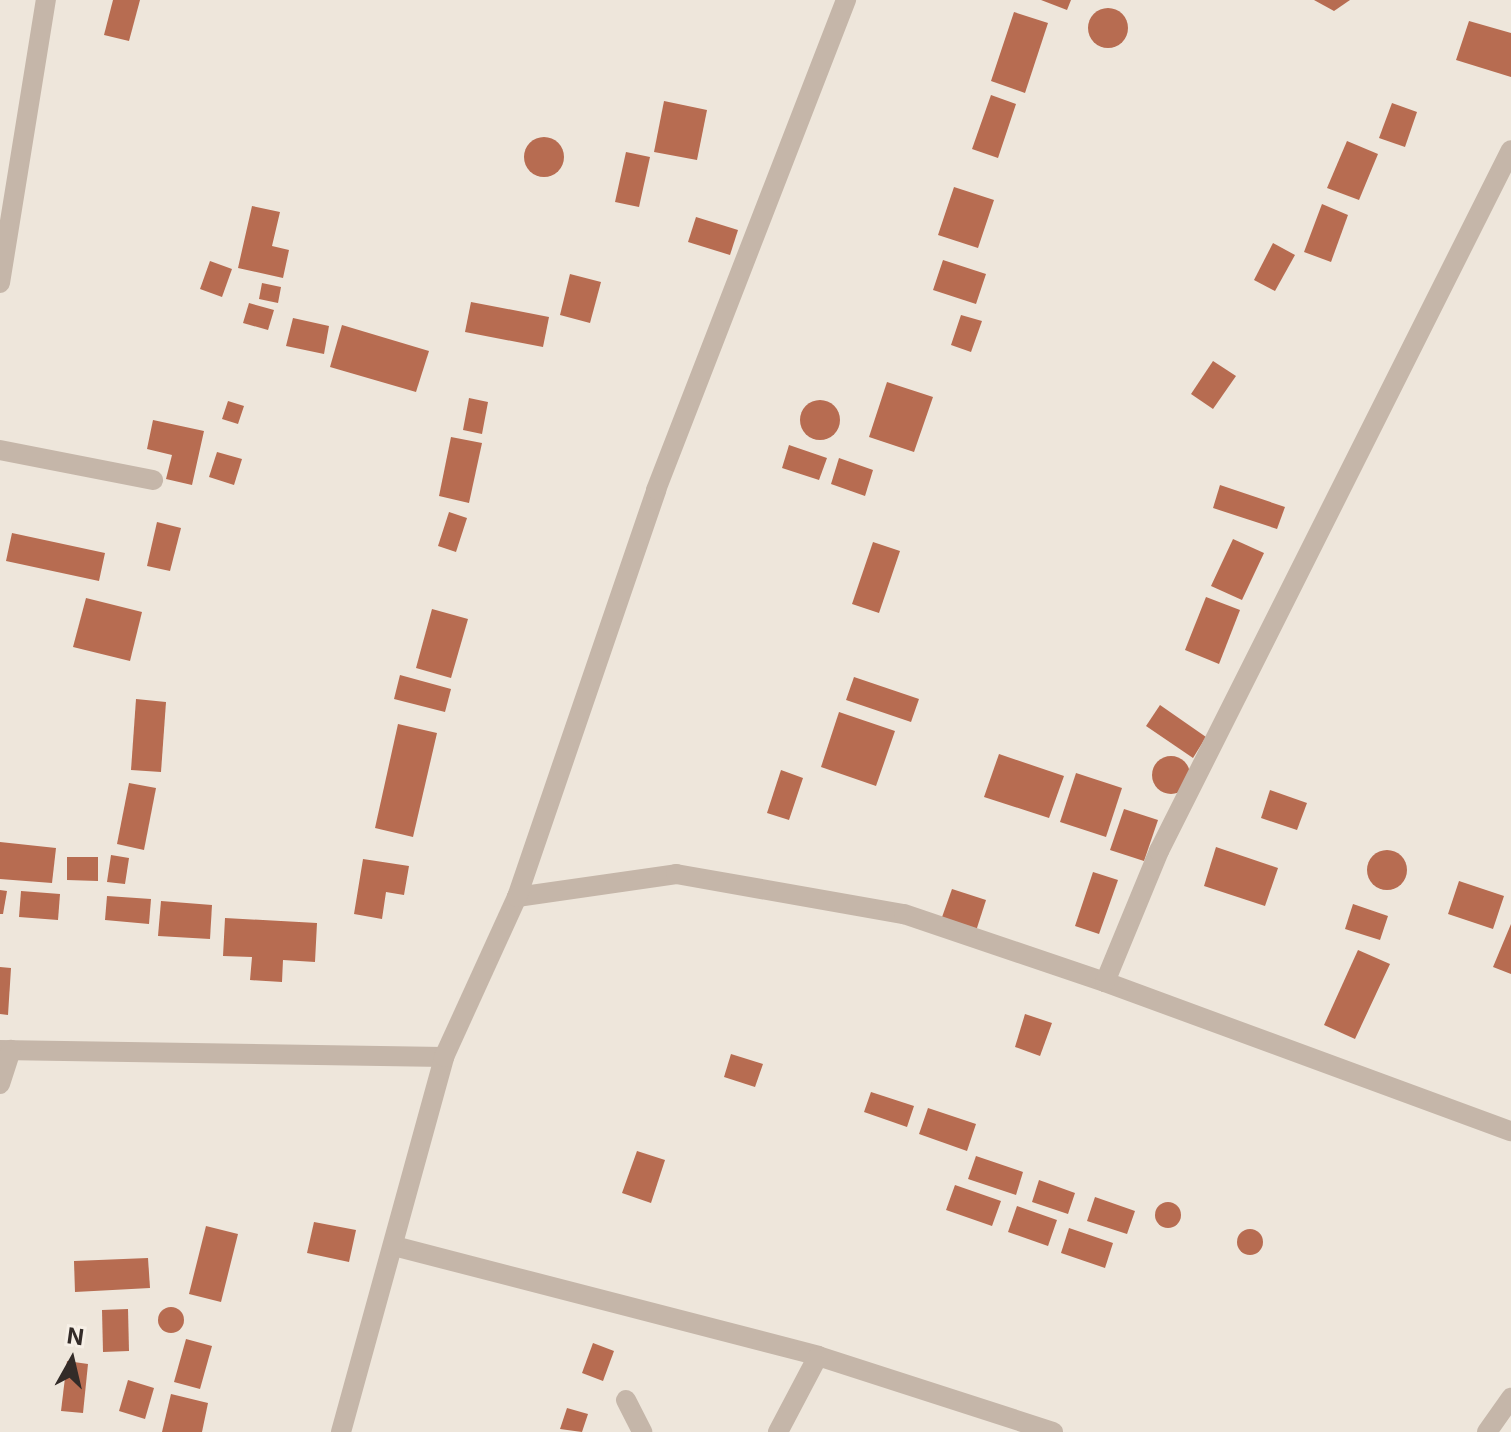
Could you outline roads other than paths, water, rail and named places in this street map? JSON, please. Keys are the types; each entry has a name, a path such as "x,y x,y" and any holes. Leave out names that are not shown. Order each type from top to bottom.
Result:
{"street":[{"path":"0,283 46,0"},
{"path":"341,1432 444,1057 517,897 656,490 846,0"},
{"path":"1105,982 1159,851 1511,150"},
{"path":"0,450 153,480"},
{"path":"517,897 676,874 904,914 1105,982 1511,1131"},
{"path":"0,1084 6,1050 444,1057"},
{"path":"394,1246 818,1356 1053,1432"},
{"path":"778,1432 818,1356"},
{"path":"1487,1432 1511,1398"},
{"path":"626,1400 642,1432"}]}
